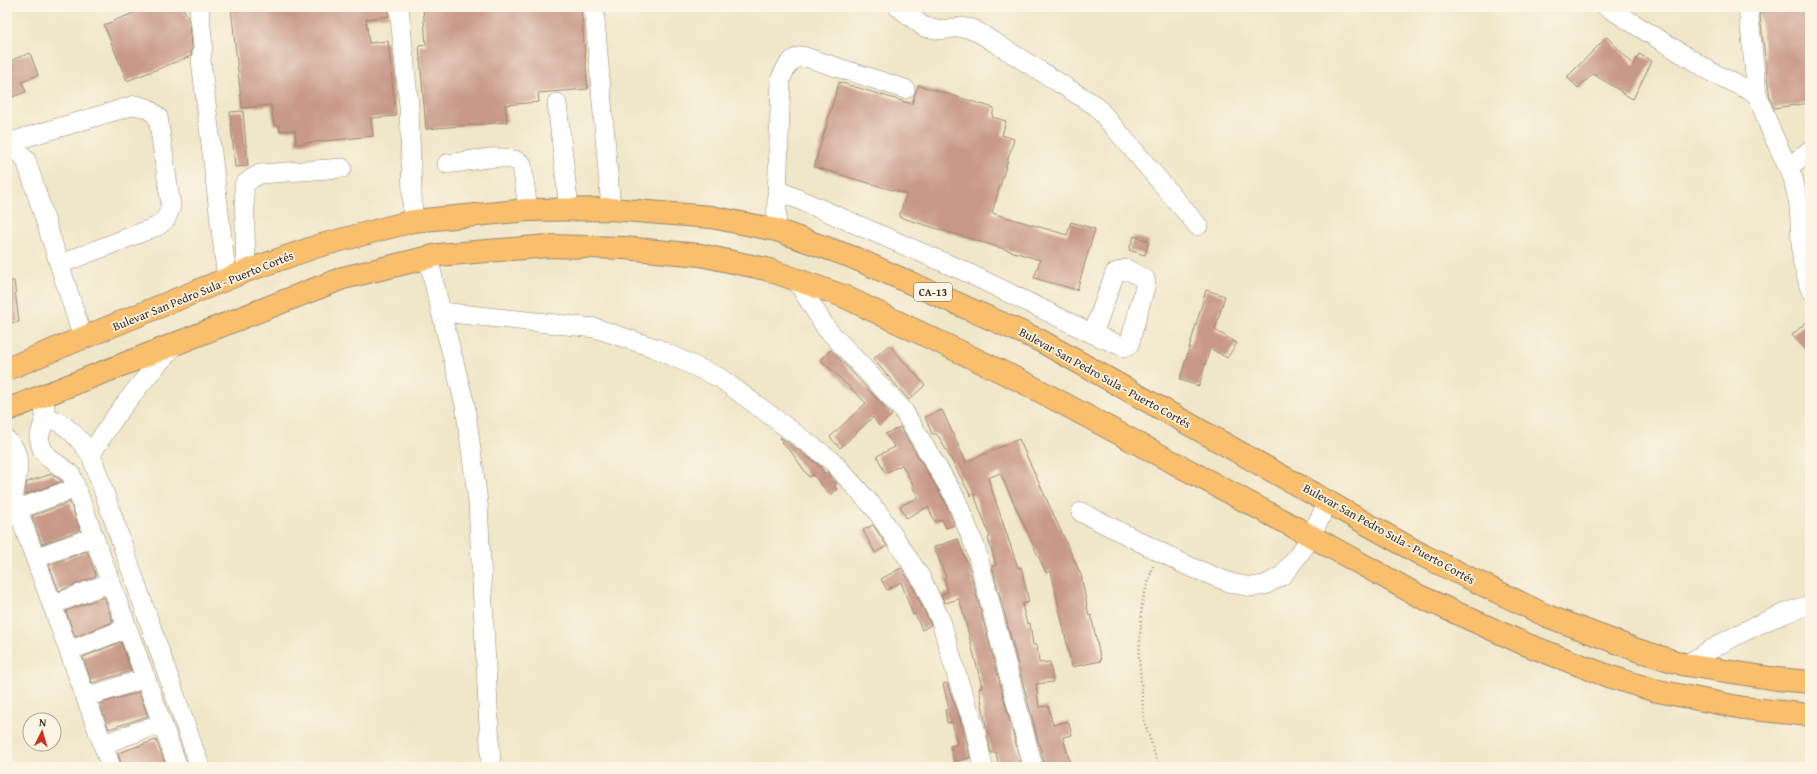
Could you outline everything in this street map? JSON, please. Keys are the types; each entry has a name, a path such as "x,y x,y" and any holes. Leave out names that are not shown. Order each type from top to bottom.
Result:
{"highway":[{"name":"Bulevar San Pedro Sula - Puerto Cortés","path":"7,370 236,275 318,246 413,220 528,210 569,209 611,209 711,217 776,230 852,257 1039,340 1329,501 1424,556 1547,616 1637,650 1686,665 1763,678 1810,682"},
{"path":"7,410 44,406 176,344 262,308 343,278 428,257 470,251 548,246 624,248 700,255 766,269 843,296 1022,381 1311,536 1419,596 1525,644 1608,676 1653,690 1698,700 1778,713 1810,715"}],"street":[{"path":"199,7 203,48 201,60 236,275"},
{"path":"399,7 409,106 413,220"},
{"path":"594,7 611,209"},
{"path":"898,7 924,27 943,30 959,26 973,29 1096,106 1198,226"},
{"path":"1607,7 1713,73 1757,94"},
{"path":"1748,7 1757,94 1771,131 1793,178 1799,205 1802,259 1810,289"},
{"path":"776,230 781,78 786,67 794,58 802,56 905,90"},
{"path":"557,103 569,209"},
{"path":"60,264 158,226 166,219 171,206 158,117 147,108 135,105 8,141 26,160 83,338"},
{"path":"1788,168 1810,150"},
{"path":"447,164 506,157 516,160 522,164 528,210"},
{"path":"236,275 244,186 250,179 260,174 342,168"},
{"path":"777,190 966,272 1093,334"},
{"path":"428,257 465,404 478,502 491,767"},
{"path":"795,278 826,328 903,410 955,497 978,556 1033,767"},
{"path":"441,312 595,328 655,348 720,378 832,461 882,518 921,578 935,606 974,725 984,767"},
{"path":"91,455 106,428 123,404 176,344"},
{"path":"44,406 56,420 80,439 91,455 200,767"},
{"path":"44,406 38,438 42,449 50,459 71,474 178,767"},
{"path":"7,440 14,446 18,457 13,497 111,767"},
{"path":"18,509 76,488"},
{"path":"1081,512 1188,566 1231,583 1251,587 1265,585 1283,575 1311,536 1329,501"},
{"path":"35,558 94,537"},
{"path":"52,605 111,582"},
{"path":"1686,665 1728,639 1788,611 1810,605"},
{"path":"69,651 127,628"},
{"path":"86,697 146,678"},
{"path":"103,744 162,723"}],"path":[{"path":"1158,551 1142,603 1139,657 1144,720 1159,767"}],"building":[{"path":"148,7 183,7 190,23 192,47 191,56 127,81 104,25"},
{"path":"231,7 388,7 389,16 366,19 369,43 388,41 396,116 371,118 373,136 296,144 295,130 280,131 279,125 274,125 271,105 242,108"},
{"path":"423,7 581,7 588,89 538,93 539,102 505,105 507,122 426,129 419,46 426,45"},
{"path":"1759,7 1810,7 1810,103 1774,108 1770,99"},
{"path":"1607,37 1634,65 1639,54 1652,61 1633,99 1593,74 1578,88 1567,77"},
{"path":"30,53 38,75 22,82 26,92 7,99 7,62"},
{"path":"839,82 912,104 918,85 994,108 992,117 1006,121 1002,135 1014,139 992,213 1067,235 1071,222 1095,229 1077,290 1034,278 1040,260 899,217 906,194 814,167"},
{"path":"243,111 248,166 235,167 230,112"},
{"path":"1134,236 1149,241 1145,255 1129,250"},
{"path":"7,281 14,281 19,322 7,323"},
{"path":"1206,290 1225,296 1215,330 1237,343 1227,358 1210,348 1199,386 1180,380"},
{"path":"1810,319 1810,354 1792,335"},
{"path":"889,345 925,385 909,400 873,359"},
{"path":"831,350 892,415 879,426 873,417 840,448 830,437 866,403 821,360"},
{"path":"942,410 966,462 1019,439 1081,575 1089,616 1091,615 1101,661 1072,667 1051,571 1046,573 1000,473 988,478 1018,568 1021,567 1029,602 1022,604 1027,624 1030,623 1033,645 1037,645 1039,663 1050,662 1053,682 1036,684 1039,707 1048,706 1053,725 1068,721 1072,735 1063,737 1071,767 1045,767 992,566 996,565 988,538 990,537 974,494 971,496 939,437 936,434 932,434 925,417"},
{"path":"900,427 945,502 954,525 946,528 942,519 935,522 928,507 906,518 900,506 918,498 912,485 913,484 902,465 885,473 877,456 895,447 885,434"},
{"path":"780,437 818,464 825,474 827,472 837,484 834,486 837,489 830,495 813,475 809,477 792,453 781,442"},
{"path":"52,474 62,481 25,495 27,482"},
{"path":"70,502 80,530 42,544 32,516"},
{"path":"873,525 887,546 875,553 863,530"},
{"path":"958,539 970,571 1022,767 999,767 996,752 991,753 979,688 982,687 959,599 945,603 941,595 948,592 944,578 946,577 934,547"},
{"path":"87,551 96,576 59,591 49,565"},
{"path":"901,568 911,583 931,625 922,630 915,614 913,615 901,582 887,590 881,579"},
{"path":"104,597 113,622 75,637 66,611"},
{"path":"121,642 131,671 92,683 83,657"},
{"path":"947,683 963,728 970,758 954,762 950,746 957,744 952,722 947,723 945,710 949,709 943,684"},
{"path":"139,692 148,716 109,729 100,704"},
{"path":"156,740 166,766 122,767 118,753"}]}
